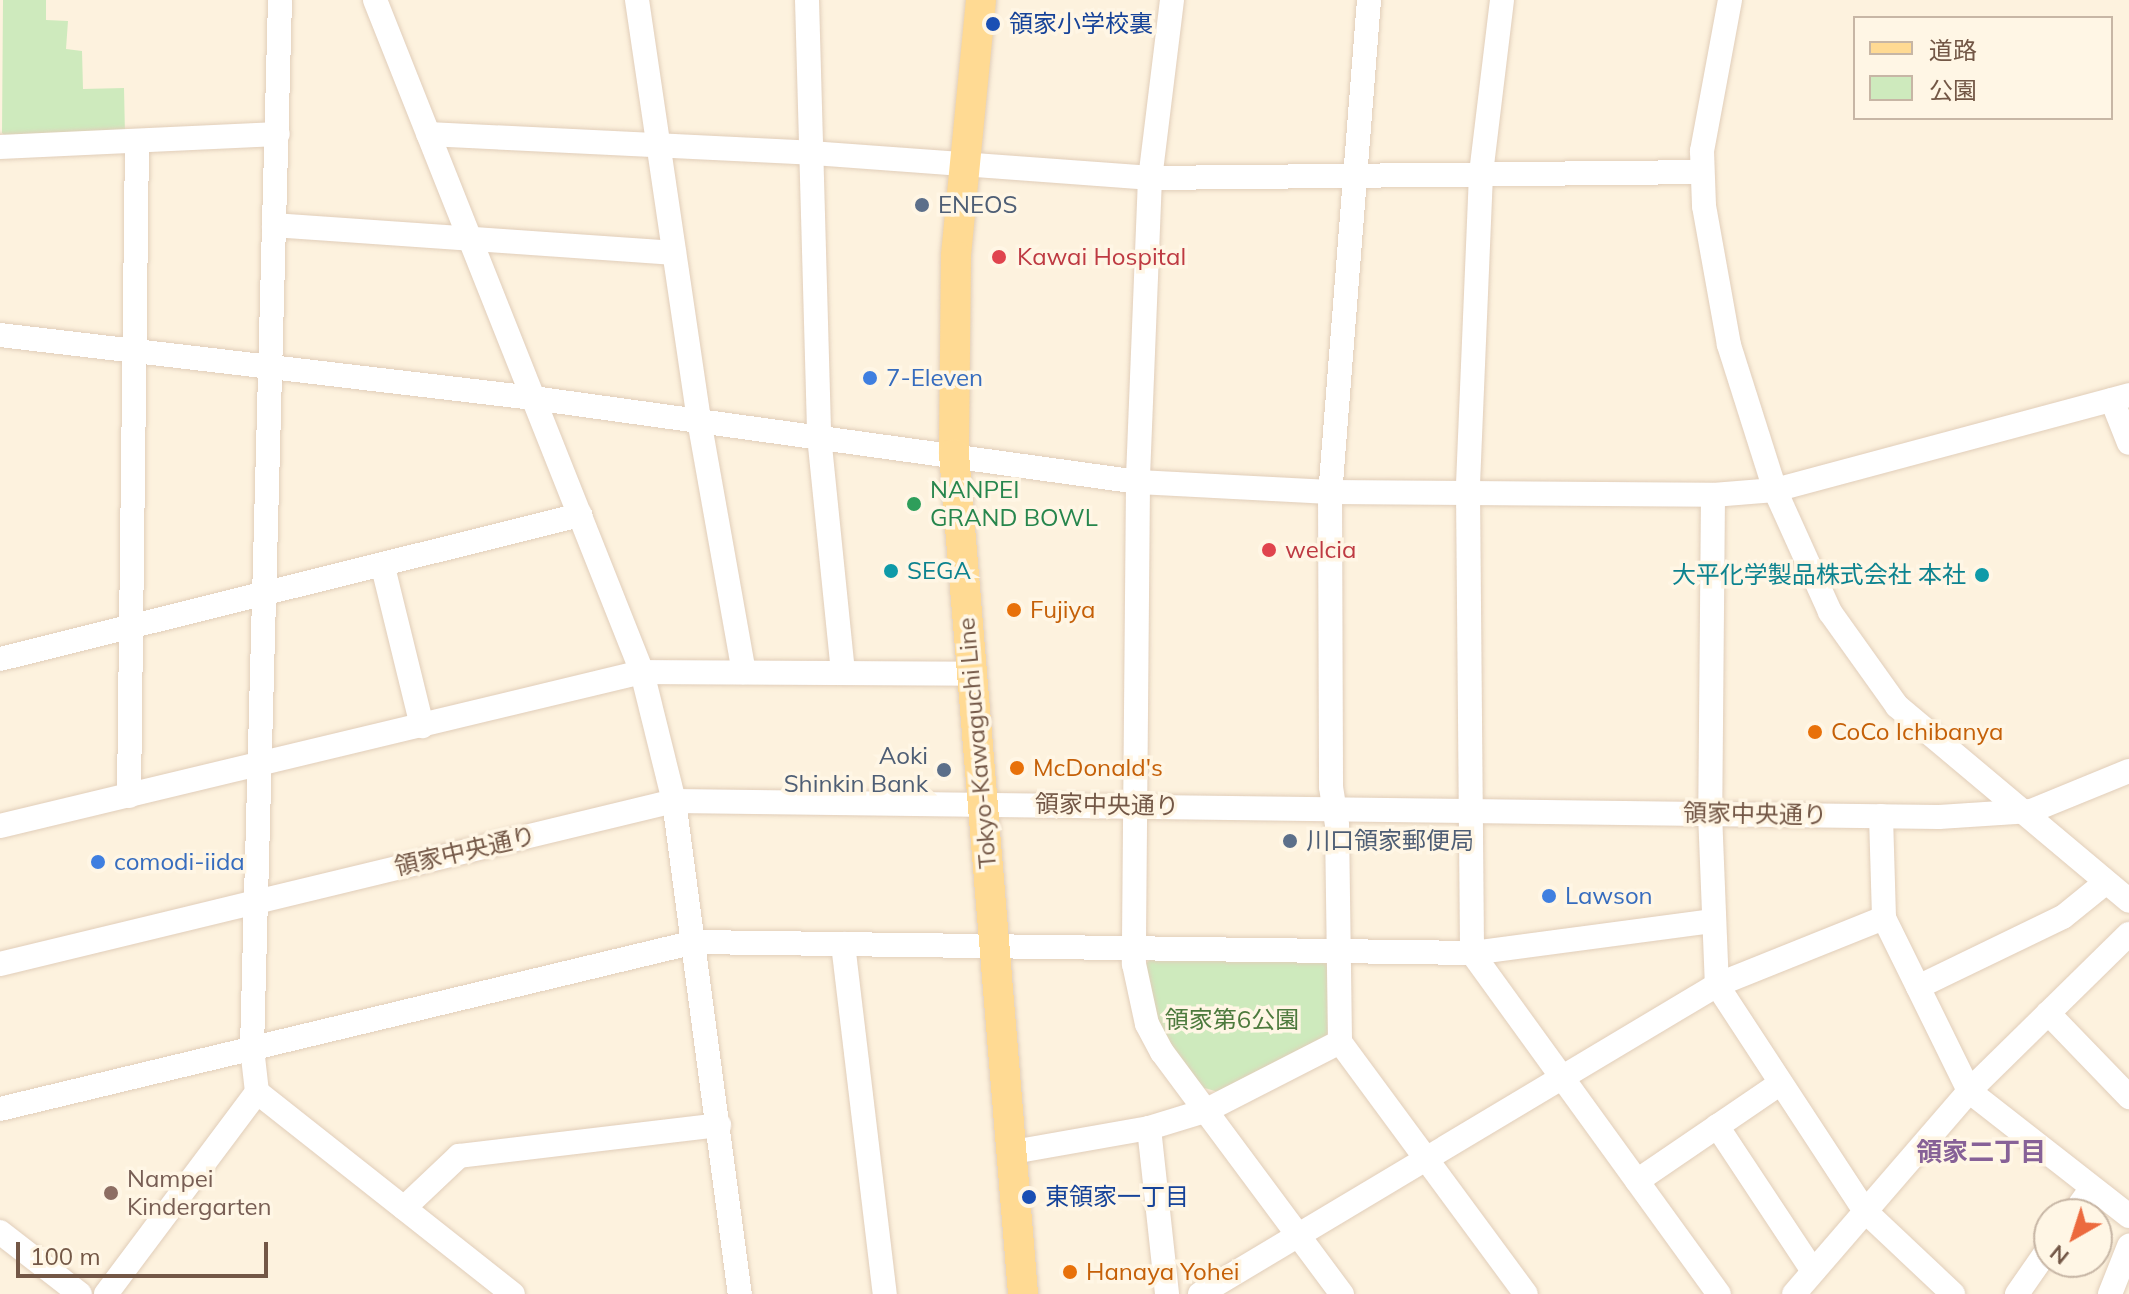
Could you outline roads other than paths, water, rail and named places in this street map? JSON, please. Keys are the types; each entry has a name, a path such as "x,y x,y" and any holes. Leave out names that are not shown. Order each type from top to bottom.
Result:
{"main road":[{"name":"Tokyo-Kawaguchi Line","path":"981,0 961,162 954,454 1023,1294"}],"street":[{"path":"106,1294 257,1092 252,1048 267,595 280,0"},
{"path":"375,0 642,672 674,801 740,1294"},
{"path":"637,0 662,148 699,420 744,672"},
{"path":"807,0 819,436 843,672"},
{"path":"1172,0 1150,178 1138,482 1134,948 1137,989 1147,1024 1205,1111 1342,1294"},
{"path":"1369,0 1352,174 1330,492 1340,1042 1526,1294"},
{"path":"1502,0 1481,174 1468,490 1472,953 1719,1294"},
{"path":"1730,0 1701,172 1729,345 1775,490 1830,612 1884,689 1914,722 2129,901"},
{"path":"0,147 278,134"},
{"path":"428,134 961,162 1150,178 1701,172"},
{"path":"129,796 137,141"},
{"path":"274,225 674,253"},
{"path":"0,335 533,398 954,454 1138,482 1330,492 1468,490 1713,495 1775,490 2120,397 2129,443"},
{"path":"1713,495 1710,813 1711,921 1717,985 1865,1211 1953,1294"},
{"path":"0,659 383,567 580,515"},
{"path":"383,567 422,726"},
{"path":"0,826 262,767 642,672 970,674"},
{"name":"領家中央通り","path":"0,964 258,899 674,801 1881,816 2018,811 2044,807 2129,771"},
{"path":"1881,816 1884,918 1969,1091 2129,1216"},
{"path":"1918,987 2063,917 2106,882"},
{"path":"1200,1294 1717,985 1884,918"},
{"path":"0,1109 695,942 1472,953 1711,921"},
{"path":"1794,1294 1969,1091 2129,934"},
{"path":"843,944 885,1294"},
{"path":"2048,1013 2129,1097"},
{"path":"1013,1152 1149,1128 1205,1111 1340,1042"},
{"path":"1637,1181 1779,1084"},
{"path":"257,1092 513,1294"},
{"path":"404,1208 459,1156 719,1125"},
{"path":"1717,1126 1813,1271"},
{"path":"1149,1128 1167,1294"},
{"path":"2085,1198 2091,1189"},
{"path":"0,1232 80,1294"},
{"path":"2110,1294 2129,1246"},
{"path":"2017,1294 2033,1271"}],"place":[{"name":"領家小学校裏","path":"993,24"},
{"name":"ENEOS","path":"922,205"},
{"name":"Kawai Hospital","path":"999,257"},
{"name":"7-Eleven","path":"870,378"},
{"name":"NANPEI GRAND BOWL","path":"914,504"},
{"name":"welcia","path":"1269,550"},
{"name":"SEGA","path":"891,571"},
{"name":"大平化学製品株式会社 本社","path":"1982,575"},
{"name":"Fujiya","path":"1014,610"},
{"name":"CoCo Ichibanya","path":"1815,732"},
{"name":"McDonald's","path":"1017,768"},
{"name":"Aoki Shinkin Bank","path":"944,770"},
{"name":"川口領家郵便局","path":"1290,841"},
{"name":"comodi-iida","path":"98,862"},
{"name":"Lawson","path":"1549,896"},
{"name":"Nampei Kindergarten","path":"111,1193"},
{"name":"東領家一丁目","path":"1029,1197"},
{"name":"Hanaya Yohei","path":"1070,1272"}],"district":[{"name":"領家二丁目","path":"1981,1152"}],"park label":[{"name":"領家第6公園","path":"1232,1020"}]}
